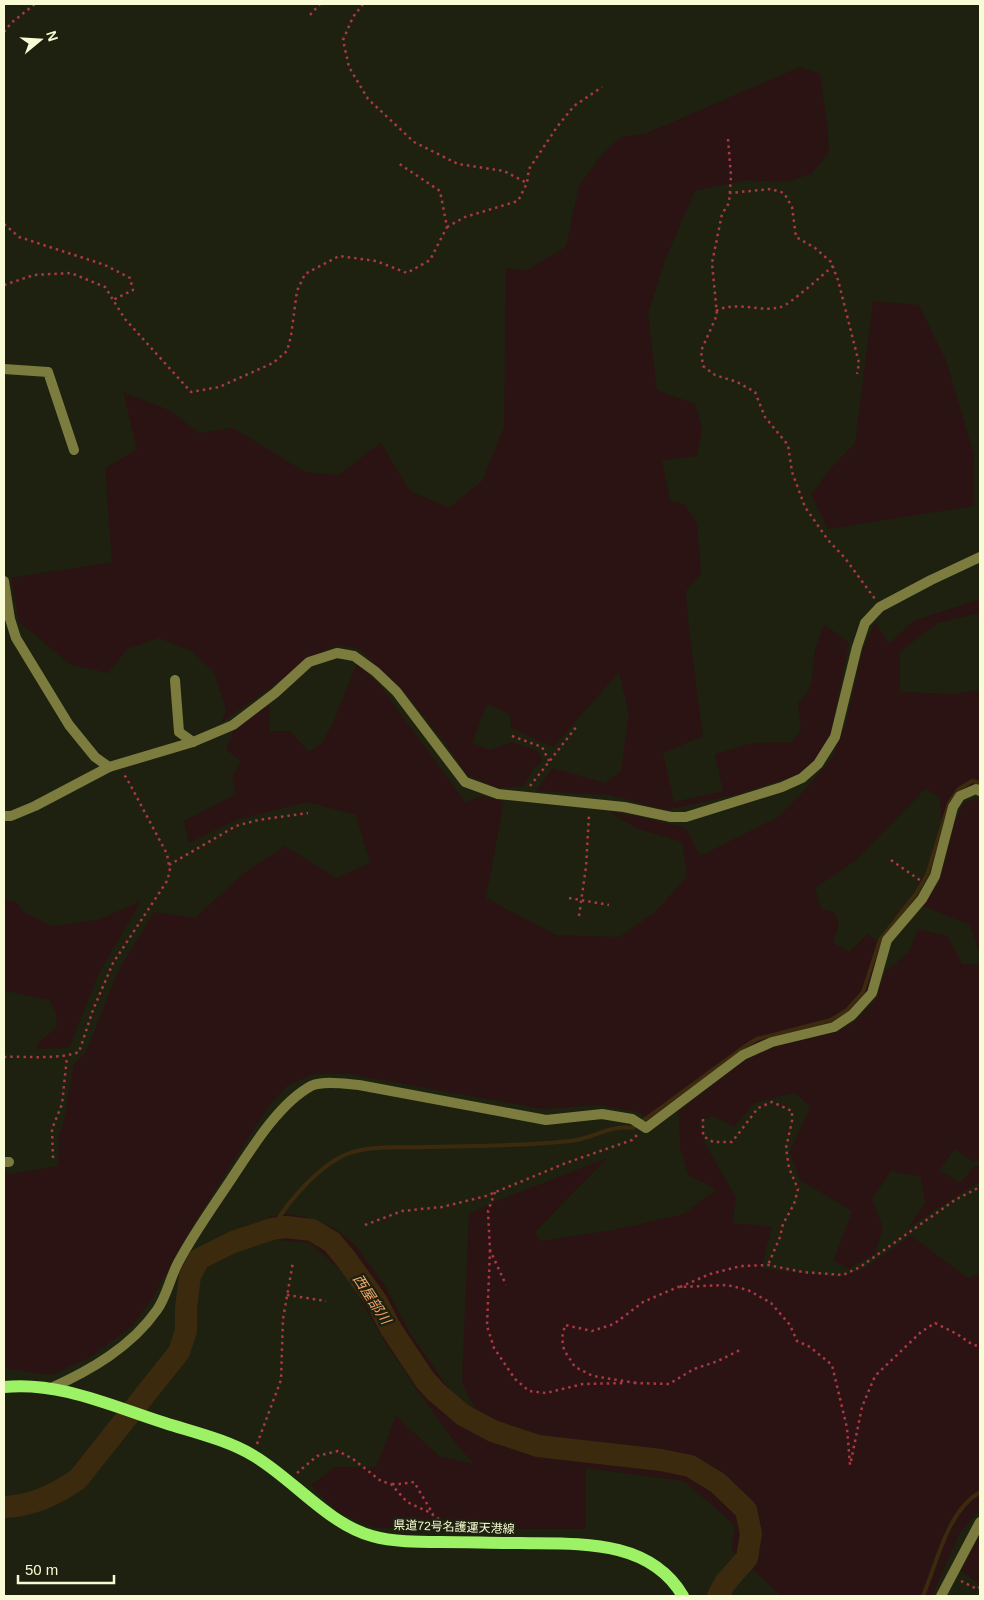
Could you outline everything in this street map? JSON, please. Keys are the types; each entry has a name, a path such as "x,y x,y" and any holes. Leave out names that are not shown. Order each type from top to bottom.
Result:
{"main road":[{"name":"県道72号名護運天港線","path":"4,1387 51,1388 205,1436 252,1454 289,1480 338,1521 372,1536 411,1542 583,1544 612,1547 638,1556 660,1569 682,1595"}],"street":[{"path":"4,369 48,372 74,450"},
{"path":"4,816 11,816 35,806 109,767 193,742 233,725 275,693 309,662 337,653 354,656 376,672 396,691 465,782 498,794 624,807 671,818 686,817 782,787 802,778 818,764 835,737 857,647 865,623 880,607 980,557"},
{"path":"4,581 10,619 16,638 70,724 96,757 109,767"},
{"path":"175,680 179,732 193,742"},
{"path":"51,1388 86,1372 113,1355 139,1331 158,1309 178,1262 199,1227 267,1127 292,1101 312,1086 334,1083 359,1085 546,1120 602,1114 632,1119 646,1128 743,1055 772,1042 834,1027 852,1015 872,993 887,940 922,899 935,876 953,807 960,796 976,789 980,790"},
{"path":"941,1596 980,1522"}],"path":[{"path":"4,32 11,23 35,4"},
{"path":"310,15 320,4"},
{"path":"363,4 353,17 344,40 349,67 368,99 414,142 458,164 504,171 527,183"},
{"path":"4,284 34,275 71,273 105,287 125,319 191,392 219,387 273,363 287,351 297,291 305,274 339,256 376,261 407,273 430,260 447,227 465,217 518,201 527,183 529,170 558,127 574,106 602,87"},
{"path":"728,139 731,176 728,203 722,214 712,263 717,315 701,351 703,366 715,375 736,382 754,392 765,417 788,445 792,472 805,507 880,607"},
{"path":"398,163 440,191 447,227"},
{"path":"729,193 770,189 784,193 792,207 796,237 815,248 833,266 859,363 857,374"},
{"path":"4,224 18,237 105,265 130,278 133,290 113,300"},
{"path":"716,311 724,307 735,306 764,310 784,307 833,266"},
{"path":"526,797 530,785 577,726"},
{"path":"512,736 542,747 549,762"},
{"path":"4,1058 29,1056 67,1057 79,1052 93,1010 113,963 167,881 170,871 167,854 126,777 109,767"},
{"path":"579,916 586,867 590,803"},
{"path":"169,865 236,826 258,820 308,812"},
{"path":"891,860 916,878"},
{"path":"569,898 608,906"},
{"path":"53,1158 52,1129 62,1104 67,1057"},
{"path":"703,1119 703,1136 713,1142 732,1142 758,1108 772,1102 792,1110 792,1122 786,1148 789,1168 798,1189 794,1204 783,1224 780,1237 768,1265"},
{"path":"365,1225 402,1211 442,1207 486,1196 566,1163 632,1140 646,1128"},
{"path":"636,1383 593,1376 575,1367 564,1350 562,1338 565,1325 592,1331 614,1324 643,1302 710,1274 740,1266 768,1265 803,1272 844,1274 860,1267 955,1200 980,1187"},
{"path":"495,1192 488,1211 490,1250 488,1326 494,1348 514,1379 530,1391 546,1393 583,1384 669,1384 694,1368 718,1361 742,1349"},
{"path":"490,1250 506,1286"},
{"path":"252,1454 281,1380 283,1319 293,1262"},
{"path":"678,1287 726,1285 748,1290 771,1303 790,1325 797,1341 810,1347 832,1365 847,1428 850,1465 862,1407 875,1376 921,1332 935,1323 957,1334 973,1345 980,1346"},
{"path":"287,1295 326,1301"},
{"path":"289,1480 317,1456 338,1451 353,1459 380,1480 391,1484 414,1482 433,1515"},
{"path":"391,1484 408,1502 443,1522 443,1542"},
{"path":"950,1576 977,1589 980,1588"}],"shaded area":[{"path":"800,67 820,74 829,152 811,174 787,182 745,180 695,191 665,260 648,314 657,390 695,404 702,429 697,456 662,460 670,501 684,504 697,523 701,573 686,591 689,630 703,736 663,753 674,802 723,791 715,754 753,743 792,742 801,729 798,703 810,687 814,655 824,624 849,643 831,732 815,759 797,775 742,793 667,810 609,795 536,791 552,768 605,783 621,771 629,714 619,672 553,747 511,728 510,714 487,704 472,743 490,750 512,742 539,752 542,761 533,769 524,786 498,788 467,775 445,743 402,689 359,649 339,645 310,657 283,679 222,722 226,710 213,671 192,651 159,638 127,649 108,673 71,665 19,622 11,578 112,562 105,468 137,449 123,392 171,411 199,433 233,428 305,472 338,475 381,443 410,491 449,508 482,481 504,428 506,268 527,270 566,247 579,186 600,157 621,137 645,134"},
{"path":"873,301 919,305 947,363 974,455 973,506 828,529 811,495 829,470 855,443"},
{"path":"980,599 980,613 937,623 900,652 900,692 956,694 980,690 980,786 960,793 942,835 940,797 925,789 855,861 815,888 821,909 834,912 839,924 833,943 849,952 868,934 883,946 870,991 851,1011 832,1023 770,1040 650,1119 638,1112 599,1105 543,1109 349,1074 314,1074 288,1085 268,1107 188,1233 151,1301 131,1327 89,1358 51,1375 4,1368 4,1175 58,1166 59,1133 63,1125 74,1064 86,1053 117,973 154,912 195,918 244,873 285,846 336,878 370,863 356,815 308,802 236,820 189,843 184,821 236,794 232,777 241,762 226,749 234,729 269,705 270,731 290,731 309,752 322,743 333,723 357,663 381,687 465,802 483,796 504,801 486,898 556,935 619,937 654,913 687,877 682,842 636,828 609,812 637,816 686,828 700,856 778,817 802,793 832,758 846,722 863,649 875,622 889,644 913,621"},
{"path":"975,798 980,800 980,955 970,925 923,906 939,883 955,822 963,804"},
{"path":"4,899 16,902 24,912 52,926 98,920 141,901 98,975 69,1048 38,1049 38,1043 57,1027 56,1012 49,1000 4,992"},
{"path":"918,929 948,936 962,964 980,965 980,1160 972,1161 955,1149 939,1170 960,1183 975,1166 980,1166 980,1181 908,1228 925,1203 921,1177 891,1171 872,1199 883,1227 875,1254 848,1269 834,1260 852,1211 800,1180 790,1152 810,1106 795,1093 754,1103 734,1127 714,1116 699,1121 705,1144 736,1197 733,1223 772,1227 761,1269 840,1277 863,1269 911,1236 968,1278 980,1273 980,1509 959,1534 932,1596 779,1596 732,1550 735,1525 684,1481 586,1468 586,1529 376,1528 339,1513 311,1485 335,1467 376,1467 396,1416 439,1456 474,1464 457,1445 386,1344 347,1276 310,1243 267,1239 267,1217 288,1214 306,1217 336,1229 355,1245 384,1284 411,1335 450,1390 478,1415 462,1383 469,1214 497,1201 607,1158 535,1232 540,1241 614,1230 684,1214 717,1189 688,1175 680,1147 679,1111 740,1063 773,1047 835,1032 853,1023 875,1000 885,972 909,952"},
{"path":"980,1534 980,1582 978,1583 961,1571"}],"waterway":[{"path":"272,1229 306,1184 329,1164 353,1152 380,1148 552,1143 578,1140 615,1128 633,1128 757,1039 831,1020 847,1010 863,992 880,940 915,895 927,875 949,803 959,789 972,781 980,783"},
{"name":"西屋部川","path":"4,1507 34,1502 61,1490 78,1479 179,1352 186,1331 186,1308 190,1276 199,1259 233,1242 272,1229 286,1227 312,1230 332,1242 346,1259 377,1302 391,1329 425,1380 463,1415 493,1431 538,1446 661,1460 690,1466 718,1483 746,1510 751,1534 747,1558 725,1583 718,1596"},
{"path":"923,1596 951,1525 959,1512 980,1492"}]}
